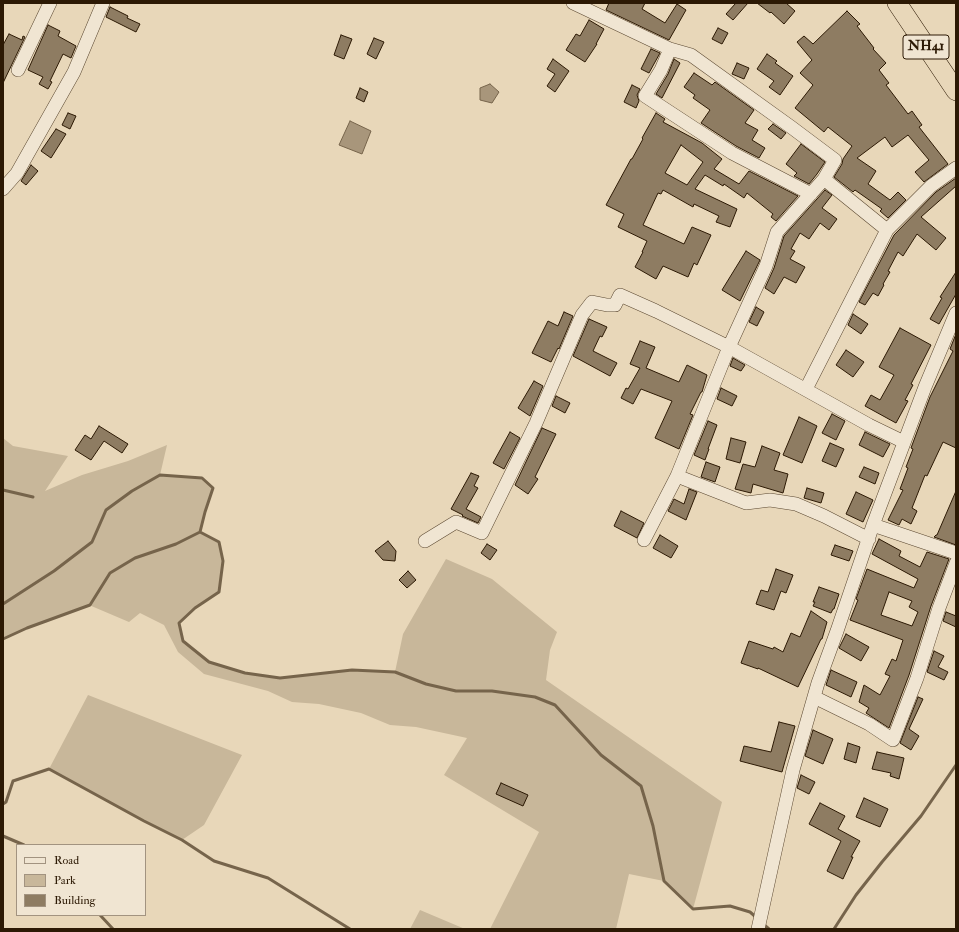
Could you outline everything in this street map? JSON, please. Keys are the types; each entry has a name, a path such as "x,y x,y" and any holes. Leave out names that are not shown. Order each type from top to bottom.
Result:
{"highway":[{"name":"NH41","path":"897,3 956,91"}],"street":[{"path":"18,70 50,3"},
{"path":"3,189 17,174 74,72 103,3"},
{"path":"573,3 670,49 691,55 835,160 824,179 812,194 777,232 766,266 729,347 677,476 644,540"},
{"path":"670,49 661,70 646,96 732,153 812,194"},
{"path":"806,389 887,230 931,186 956,168"},
{"path":"824,179 887,230"},
{"path":"425,541 456,522 482,533 536,423 582,315 592,302 607,305 615,304 620,295 729,347 904,442"},
{"path":"758,929 793,770 814,697 873,525 904,442 956,313"},
{"path":"677,476 746,503 770,500 796,504 824,516 869,539"},
{"path":"873,525 956,553"},
{"path":"814,697 869,724 893,740 917,678 939,608 956,564"}],"green space":[{"path":"3,438 13,446 68,456 45,491 82,475 128,461 167,445 160,475 202,478 213,488 200,532 219,542 223,561 219,592 195,608 179,623 183,641 209,662 245,673 280,678 352,670 395,672 403,634 446,559 492,579 557,632 550,650 546,680 722,802 693,909 664,881 629,874 616,929 490,929 539,832 444,775 467,738 416,727 390,725 361,713 319,704 292,702 268,691 204,674 178,652 164,625 140,613 129,622 89,605 27,628 3,639"},
{"path":"88,695 242,755 204,825 182,840 49,769"},
{"path":"420,910 465,929 410,929"}],"shaded area":[{"path":"490,84 499,92 492,103 480,100 480,88"},
{"path":"350,121 371,131 362,154 339,145"}],"building":[{"path":"609,3 645,3 642,9 665,23 677,4 686,10 669,40 606,10"},
{"path":"736,3 748,3 733,20 726,14"},
{"path":"757,3 786,3 795,11 784,24 771,12 770,13"},
{"path":"110,7 140,24 136,32 106,17"},
{"path":"847,11 860,24 857,26 874,48 873,49 886,63 879,70 889,83 886,85 908,114 912,111 922,125 919,127 948,164 924,182 915,172 929,160 908,135 892,147 885,137 857,158 876,171 868,184 890,200 898,192 906,200 888,218 880,211 882,209 855,190 853,192 834,177 842,164 843,159 852,146 828,127 824,132 795,108 813,85 800,73 812,60 797,42 804,36 813,44"},
{"path":"589,20 604,29 597,44 585,62 566,50 576,34 580,36"},
{"path":"48,25 60,31 58,36 76,46 71,58 63,54 50,81 52,82 48,89 39,84 43,77 28,70"},
{"path":"718,28 728,33 722,44 712,39"},
{"path":"9,34 22,40 23,36 25,37 3,83 3,45"},
{"path":"341,35 352,39 344,59 334,55"},
{"path":"374,38 384,42 376,59 367,54"},
{"path":"651,49 660,53 649,73 641,69"},
{"path":"767,54 777,61 775,63 793,76 780,95 769,87 774,81 757,69"},
{"path":"553,59 569,71 555,92 547,86 555,74 547,69"},
{"path":"674,59 680,63 662,98 656,94 668,74"},
{"path":"737,63 749,68 744,79 732,74"},
{"path":"694,73 712,85 715,82 754,110 745,123 758,130 752,140 765,148 759,158 736,146 701,123 710,110 693,98 695,95 684,87"},
{"path":"632,85 640,89 637,95 639,101 636,108 624,102"},
{"path":"360,88 368,92 364,102 356,98"},
{"path":"68,113 76,116 70,129 62,125"},
{"path":"656,113 665,119 663,122 702,143 722,159 714,169 739,184 749,171 798,196 776,221 771,217 773,214 747,193 744,198 724,184 723,186 705,175 695,189 737,209 730,227 716,222 719,216 694,204 693,207 663,190 661,194 658,193 643,225 684,244 692,227 711,235 697,265 694,263 688,277 663,266 656,279 635,267 647,241 618,227 624,214 606,205 643,139 642,138","holes":["681,145 703,162 687,185 665,173"]},
{"path":"773,124 786,133 781,139 768,129"},
{"path":"56,129 66,134 51,158 41,151"},
{"path":"801,144 825,162 809,184 794,176 797,173 786,164"},
{"path":"31,165 38,171 26,185 21,181"},
{"path":"956,178 956,186 921,217 946,238 936,250 917,234 903,256 898,252 888,271 890,272 878,296 873,293 865,305 859,302 894,235 936,192"},
{"path":"825,190 832,195 822,208 837,219 829,230 820,223 809,239 800,233 791,249 795,251 790,259 805,267 796,283 784,277 774,294 765,288 774,268 784,236"},
{"path":"746,251 760,260 740,301 722,290"},
{"path":"956,272 956,294 939,324 930,319 942,298 940,297"},
{"path":"756,307 764,312 757,326 749,322"},
{"path":"564,312 573,316 559,349 558,348 551,362 532,353 548,321 558,326"},
{"path":"853,314 868,324 861,334 848,325"},
{"path":"589,319 607,327 602,337 600,336 593,351 617,363 610,376 573,356"},
{"path":"900,328 931,345 911,384 913,385 905,400 908,401 896,423 865,406 871,395 880,400 894,375 879,367"},
{"path":"956,334 956,448 943,442 927,476 925,475 912,508 917,511 911,524 902,519 899,525 888,520 903,490 900,489 908,468 906,467 913,449 911,448 930,397 953,351 950,349"},
{"path":"640,341 655,347 646,368 679,382 687,365 707,375 702,392 690,414 693,415 679,449 655,438 672,401 641,389 633,404 621,398 640,368 630,364"},
{"path":"846,350 864,362 853,377 836,365"},
{"path":"733,358 745,365 741,371 730,366"},
{"path":"534,381 543,386 530,416 518,408"},
{"path":"721,388 737,396 732,406 717,399"},
{"path":"556,396 570,403 565,413 552,406"},
{"path":"832,414 845,421 836,440 822,433"},
{"path":"799,417 817,426 802,463 783,455"},
{"path":"708,421 717,425 705,460 694,455"},
{"path":"99,426 128,444 122,453 104,441 91,460 75,450 85,435 91,439"},
{"path":"542,428 556,434 535,477 538,479 528,494 515,485"},
{"path":"510,432 520,438 504,469 493,463"},
{"path":"865,432 890,444 883,457 859,445"},
{"path":"731,438 746,442 740,463 726,459"},
{"path":"830,443 844,449 836,467 822,461"},
{"path":"762,446 780,453 774,470 788,474 783,493 753,484 751,493 735,489 743,464 755,467"},
{"path":"706,462 720,467 715,482 701,477"},
{"path":"864,467 879,473 875,484 859,477"},
{"path":"471,473 479,476 474,486 478,488 466,509 481,517 478,523 451,509"},
{"path":"807,488 824,493 821,503 804,498"},
{"path":"689,489 697,492 686,520 668,511 674,499 684,504"},
{"path":"956,491 956,545 934,537 937,535"},
{"path":"856,492 873,500 863,522 846,514"},
{"path":"621,511 644,523 637,538 614,526"},
{"path":"660,535 678,546 671,558 653,548"},
{"path":"879,539 901,551 899,556 920,567 927,552 949,559 931,606 909,675 889,728 866,713 869,708 859,702 864,685 880,695 890,676 885,674 892,659 896,661 903,640 850,620 858,600 856,599 867,569 914,588 918,579 872,554","holes":["889,592 912,601 909,607 918,612 912,626 881,615"]},
{"path":"388,541 396,551 395,561 383,560 375,551"},
{"path":"487,544 497,550 490,560 481,553"},
{"path":"835,545 853,551 849,561 831,555"},
{"path":"776,569 793,575 786,593 781,591 774,610 756,604 761,590 768,592"},
{"path":"408,571 416,580 407,588 399,580"},
{"path":"819,587 839,594 834,609 831,613 813,606 815,602 813,602"},
{"path":"811,611 827,622 822,639 798,687 758,668 741,663 749,641 773,649 774,647 783,652 791,633 800,637"},
{"path":"946,612 956,616 956,627 943,621"},
{"path":"846,634 869,647 861,661 839,648"},
{"path":"934,651 944,656 938,667 948,672 944,680 927,672"},
{"path":"831,670 857,682 851,697 826,685"},
{"path":"918,697 923,699 909,729 919,736 911,750 900,743"},
{"path":"779,722 795,726 782,772 740,761 744,746 771,752"},
{"path":"813,730 833,739 823,764 805,756"},
{"path":"848,743 860,747 856,763 844,759"},
{"path":"877,752 904,758 899,779 890,776 891,773 872,769"},
{"path":"801,775 815,782 809,794 797,788"},
{"path":"501,783 528,795 523,806 496,794"},
{"path":"864,798 888,809 880,827 856,817"},
{"path":"820,803 845,816 838,829 860,841 851,857 853,857 843,879 827,871 841,841 809,824"}],"waterway":[{"path":"3,604 54,571 92,542 106,510 132,491 160,475 202,478 213,488 200,532"},
{"path":"3,490 33,497"},
{"path":"3,639 27,628 90,605 110,573 135,558 176,544 200,532 219,542 223,561 219,592 195,608 179,623 183,641 209,662 245,673 280,678 352,670 395,672 426,684 456,691 492,691 535,697 555,705 601,755 641,786 653,826 664,881 693,909 730,906 750,912 757,918"},
{"path":"834,929 856,895 921,816 956,765"},
{"path":"3,804 6,802 13,781 49,769 182,840 214,861 268,878 350,929"},
{"path":"3,836 22,844"},
{"path":"101,916 113,929"},
{"path":"762,923 769,929"}]}
